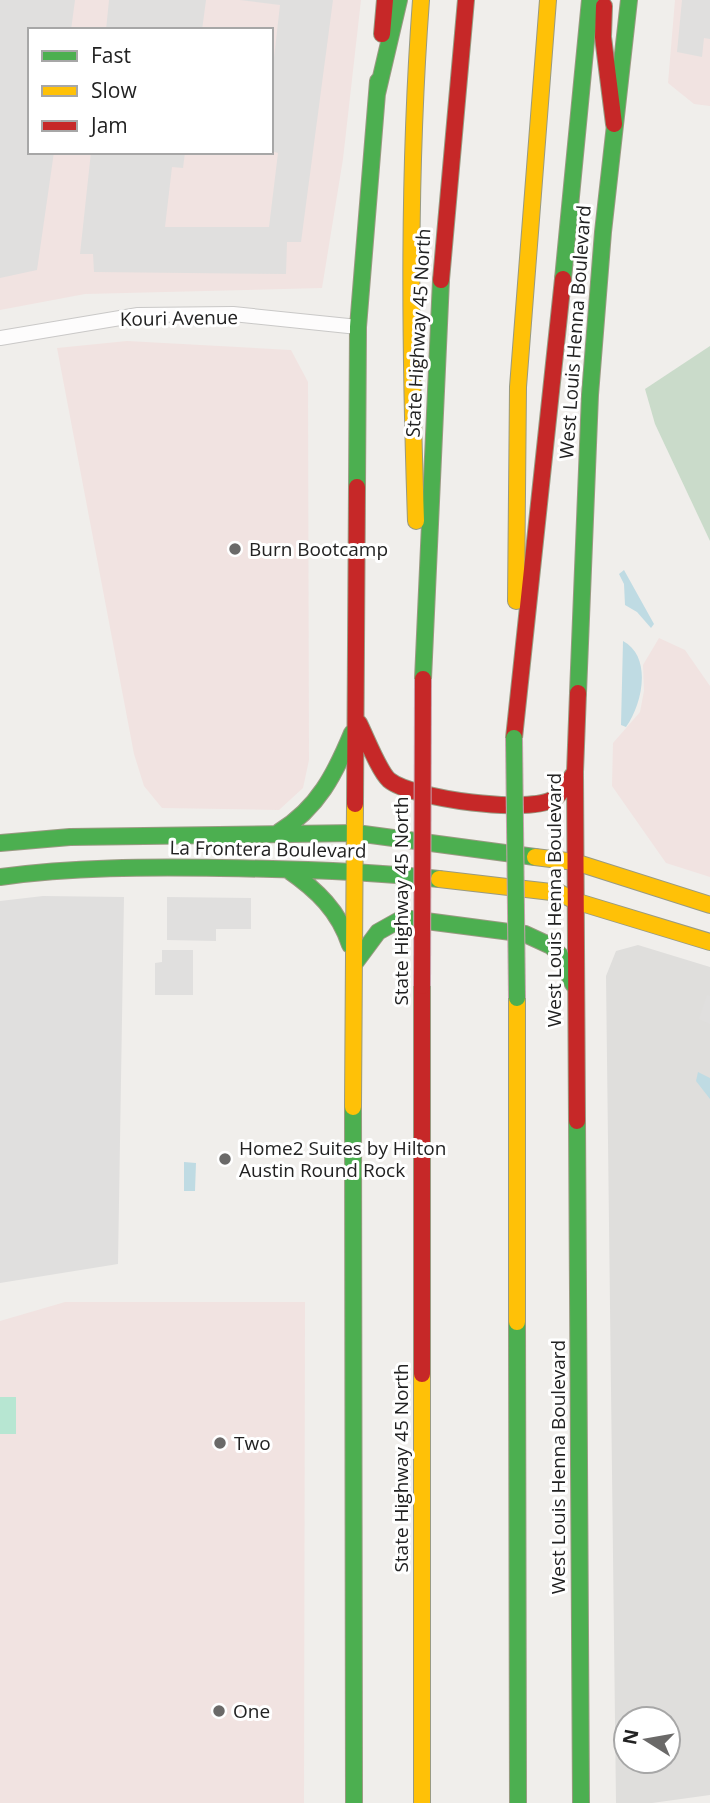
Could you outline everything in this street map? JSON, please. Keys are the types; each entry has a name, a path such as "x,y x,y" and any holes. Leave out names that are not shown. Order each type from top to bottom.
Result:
{"main road":[{"path":"354,1803 358,327 385,0"},
{"path":"377,94 399,0"},
{"path":"421,0 410,215 409,292 423,679"},
{"name":"State Highway 45 North","path":"422,1803 423,679 443,234 466,0"},
{"path":"518,1803 514,738 518,387 548,0"},
{"path":"514,738 549,426 590,0"},
{"path":"604,0 603,37 614,124"},
{"name":"West Louis Henna Boulevard","path":"581,1803 575,772 590,395 614,124 629,0"},
{"path":"357,719 388,779 413,792 530,806 555,798 575,772"},
{"path":"273,835 299,821 317,804 333,779 357,719"},
{"name":"La Frontera Boulevard","path":"0,843 70,837 356,833 575,862 710,905"},
{"name":"La Frontera Boulevard","path":"0,877 104,868 355,870 560,893 575,901 710,942"},
{"path":"288,870 324,896 338,914 355,964"},
{"path":"355,964 378,932 403,918 525,934 551,946 560,955 575,988"}],"street":[{"name":"Kouri Avenue","path":"0,338 138,315 233,314 358,327"}],"shaded area":[{"path":"0,0 361,0 343,159 322,288 85,294 0,310"},
{"path":"0,0 75,0 71,28 28,28 28,154 54,154 37,270 0,278"},
{"path":"109,0 206,0 202,28 106,28"},
{"path":"240,0 333,0 301,242 287,242 286,274 94,272 93,254 80,254 91,154 185,154 183,168 172,167 165,227 269,227 278,153 273,152 273,66 280,5"},
{"path":"675,0 710,0 710,106 694,104 668,83"},
{"path":"682,0 710,0 710,39 704,38 702,57 677,52"},
{"path":"127,341 291,350 308,382 309,760 303,788 279,810 162,808 144,786 134,754 57,348"},
{"path":"659,638 685,650 710,686 710,877 666,863 612,786 613,743 640,712 644,691 643,665"},
{"path":"43,896 124,897 118,1264 0,1283 0,901"},
{"path":"167,897 251,898 251,929 216,929 216,941 167,940"},
{"path":"638,945 710,967 710,1795 652,1803 616,1803 616,1775 682,1775 682,1705 615,1705 606,976 616,951"},
{"path":"162,950 193,950 193,995 155,995 155,963 162,962"},
{"path":"707,995 710,996 710,1024 699,1019"},
{"path":"65,1302 305,1302 304,1803 0,1803 0,1321"}],"green space":[{"path":"710,346 710,541 655,424 645,389"},
{"path":"0,1397 16,1397 16,1434 0,1434"}],"water":[{"path":"624,570 654,624 651,628 637,612 625,605 624,584 619,574"},
{"path":"623,641 632,648 638,658 642,682 636,707 626,727 621,725"},
{"path":"698,1072 710,1078 710,1099 696,1081"},
{"path":"184,1162 196,1163 195,1191 184,1191"}],"traffic: fast":[{"path":"377,94 399,0"},
{"path":"563,279 590,0"},
{"path":"578,693 590,395 603,232 629,0"},
{"path":"357,487 358,327 378,81"},
{"path":"423,679 441,280"},
{"path":"279,832 293,823 324,789 352,733"},
{"path":"514,738 517,998"},
{"path":"0,843 70,837 356,833 535,857"},
{"path":"0,877 82,869 192,868 330,871 439,879"},
{"path":"288,870 326,902 340,922 350,945"},
{"path":"355,963 378,932 403,918 525,934 551,946 560,955 573,984"},
{"path":"353,1107 354,1803"},
{"path":"577,1121 581,1803"},
{"path":"517,1322 518,1803"}],"traffic: slow":[{"path":"416,521 411,260 421,0"},
{"path":"516,601 518,387 548,0"},
{"path":"353,1107 355,804"},
{"path":"535,857 575,862 710,905"},
{"path":"439,879 560,893 575,901 710,942"},
{"path":"517,998 517,1322"},
{"path":"422,1374 422,1803"}],"traffic: jam":[{"path":"382,34 385,0"},
{"path":"441,280 466,0"},
{"path":"604,6 603,37 614,124"},
{"path":"514,738 563,279"},
{"path":"355,804 357,487"},
{"path":"422,986 423,679"},
{"path":"577,1121 575,772 578,693"},
{"path":"359,723 377,762 389,780 402,787 446,799 498,805 542,803 555,798 575,772"},
{"path":"422,986 422,1374"}],"place":[{"name":"Burn Bootcamp","path":"235,549"},
{"name":"Home2 Suites by Hilton Austin Round Rock","path":"225,1159"},
{"name":"Two","path":"220,1443"},
{"name":"One","path":"219,1711"}]}
